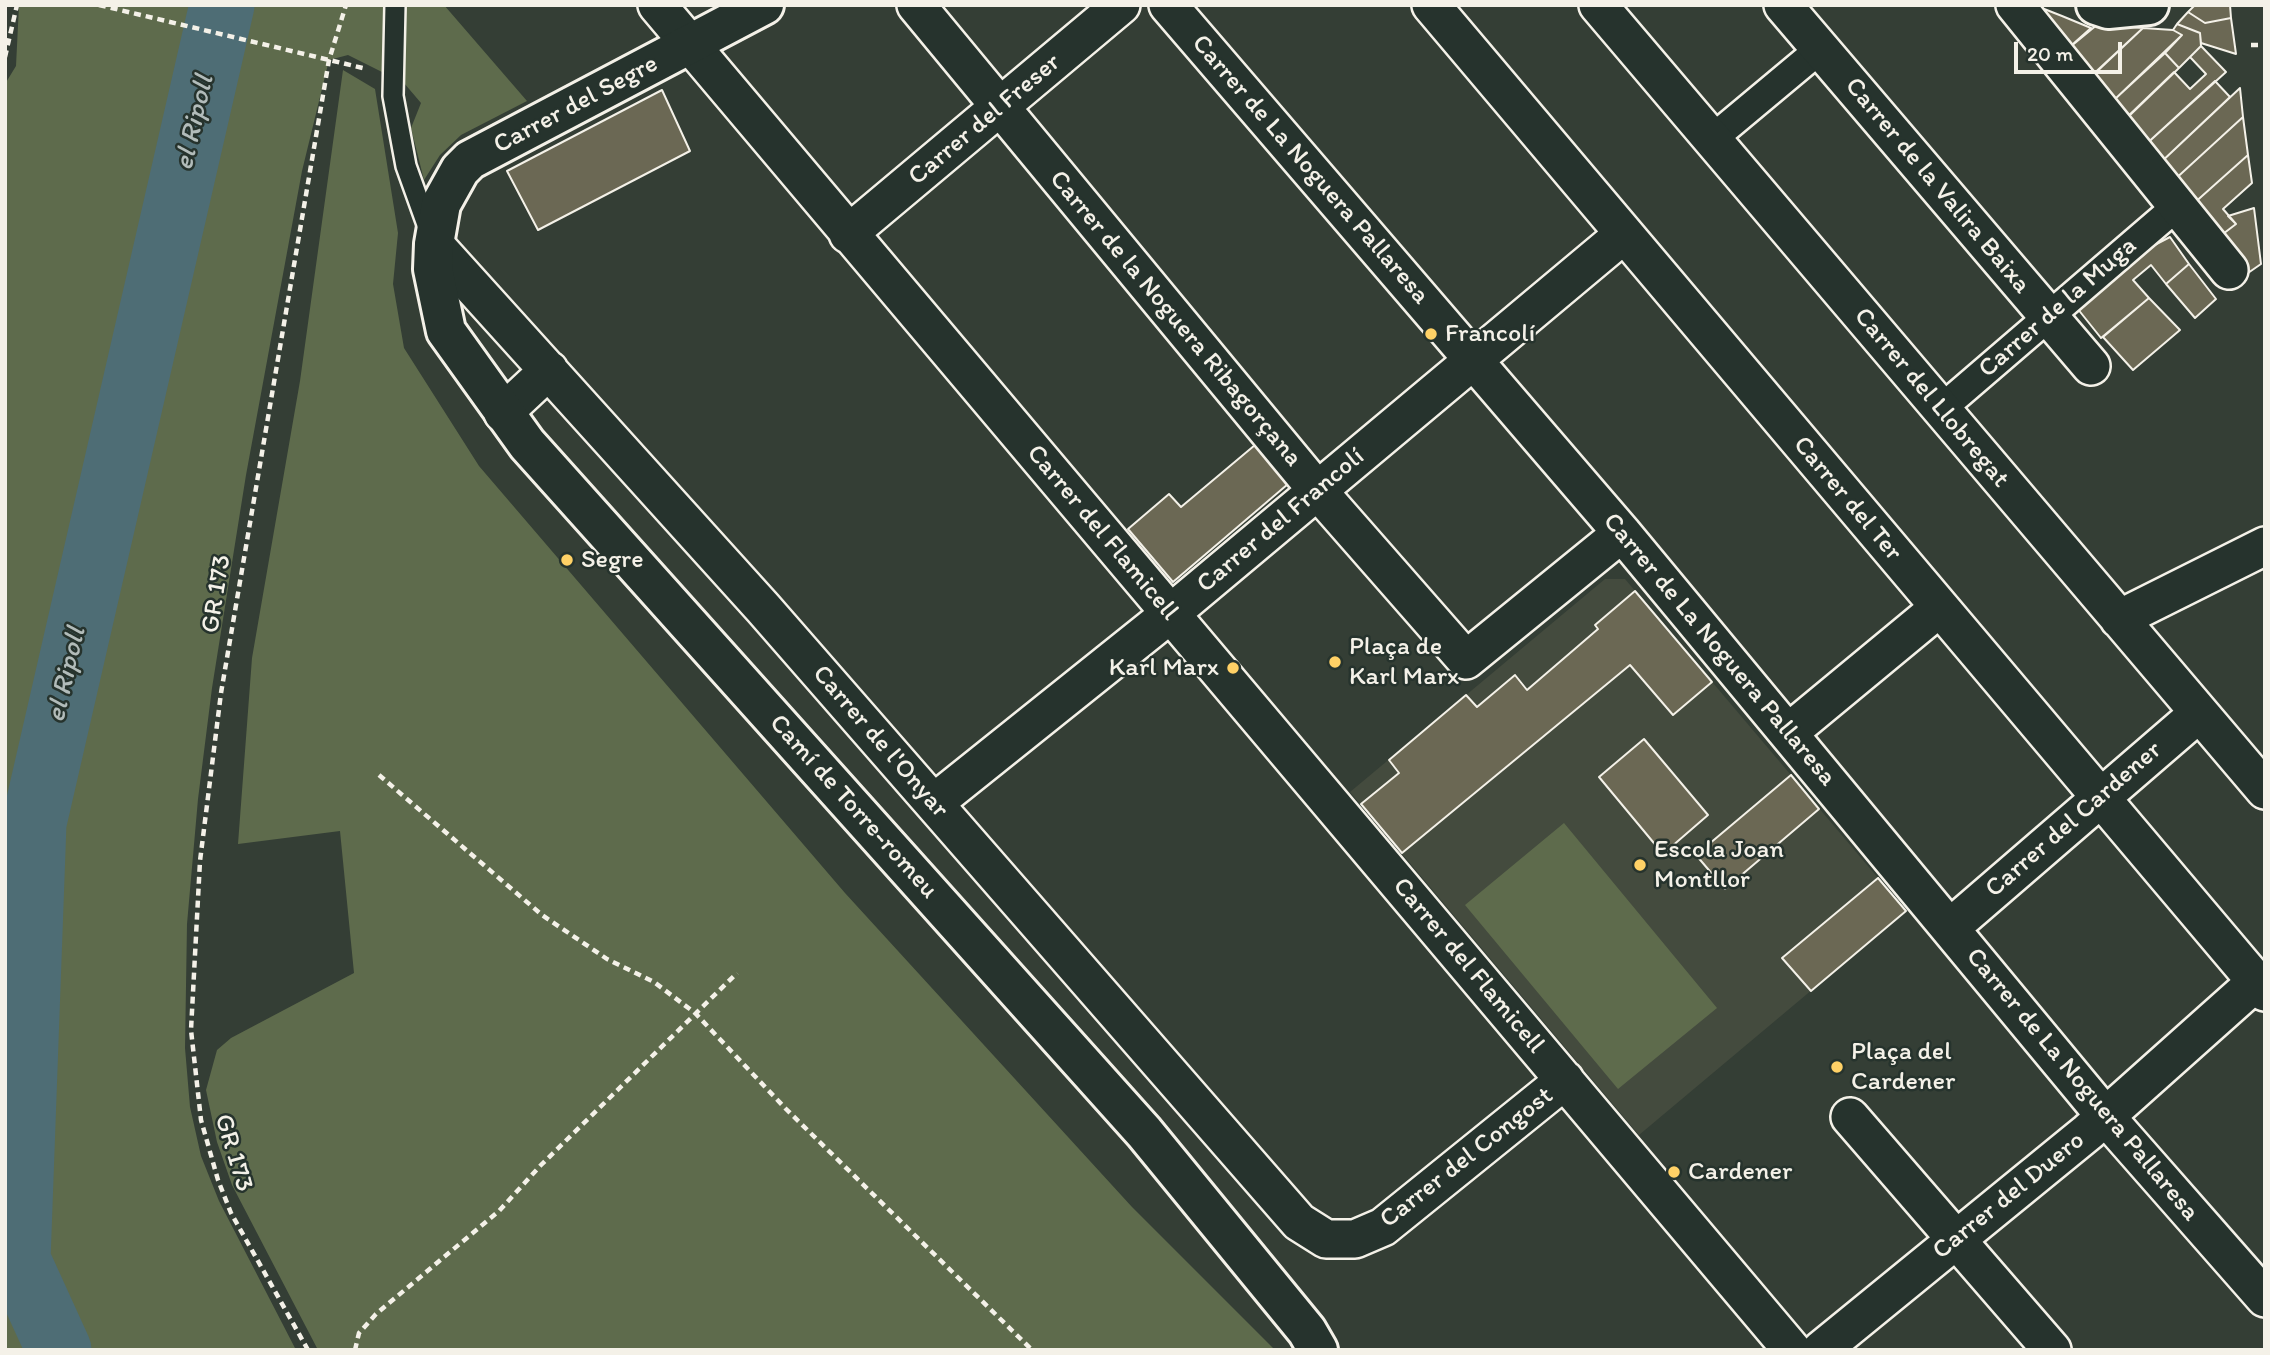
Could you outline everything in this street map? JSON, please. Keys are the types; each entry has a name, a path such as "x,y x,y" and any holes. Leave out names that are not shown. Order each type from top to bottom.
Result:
{"street":[{"name":"Carrer del Flamicell","path":"657,5 1792,1350"},
{"name":"Carrer del Segre","path":"434,244 445,194 460,170 470,160 764,5"},
{"name":"Carrer de la Noguera Ribagorçana","path":"916,5 1317,490 1466,660 1622,533"},
{"name":"Carrer del Freser","path":"848,234 1121,5"},
{"name":"Carrer de La Noguera Pallaresa","path":"1168,5 1622,533 2106,1116 2265,1298"},
{"name":"Carrer del Ter","path":"1431,5 2260,987"},
{"name":"Carrer del Llobregat","path":"1598,5 2265,790"},
{"name":"Carrer de la Valira Baixa","path":"1783,5 2091,366"},
{"path":"2015,5 2176,207 2230,270"},
{"path":"2096,5 2108,9 2150,5"},
{"path":"1711,140 1820,49"},
{"name":"Carrer de la Muga","path":"1940,410 2176,207"},
{"name":"Carrer del Francolí","path":"934,803 1170,614 1472,358 1624,234"},
{"name":"Carrer de l'Onyar","path":"434,244 745,587 1299,1222 1326,1239"},
{"name":"Camí de Torre-romeu","path":"434,244 433,269 446,331 527,444 1144,1132 1307,1331 1318,1350"},
{"path":"503,413 549,370"},
{"path":"2119,619 2265,546"},
{"path":"1788,733 1940,608"},
{"name":"Carrer del Cardener","path":"1950,928 2199,713"},
{"name":"Carrer del Duero","path":"1821,1350 2260,987"},
{"name":"Carrer del Congost","path":"1326,1239 1355,1239 1384,1227 1565,1080"},
{"path":"1850,1117 2052,1350"}],"lane":[{"path":"395,5 393,96 406,166 434,244"}],"path":[{"path":"5,57 7,37 16,5"},
{"path":"99,5 393,75"},
{"name":"GR 173","path":"308,1350 231,1213 218,1180 201,1120 191,1030 201,861 221,693 328,60 346,5"},
{"path":"2251,45 2265,45"},
{"path":"379,775 542,915 607,959 654,982 695,1013 786,1109 832,1150 1032,1350"},
{"path":"355,1350 359,1333 376,1314 499,1211 541,1165 737,973"}],"shaded area":[{"name":"Escola Joan Montllor","path":"1605,579 1625,579 1906,911 1639,1135 1350,792"}],"green space":[{"path":"19,5 444,5 527,101 461,135 440,155 424,180 411,128 421,103 404,83 348,55 329,60 302,171 246,475 212,688 198,799 187,924 185,1048 190,1107 201,1156 219,1201 296,1350 5,1350 5,84 16,66"},
{"path":"343,70 375,89 398,233 393,284 404,348 479,466 845,893 1132,1207 1275,1350 318,1350 232,1185 217,1142 206,1090 217,1050 231,1038 354,973 340,831 238,844 252,658 300,381"},
{"path":"1564,823 1717,1008 1618,1089 1465,905"}],"building":[{"path":"2034,5 2062,16 2091,28 2064,52"},
{"path":"2195,5 2230,5 2231,18 2205,23 2188,12"},
{"path":"2188,12 2205,23 2231,18 2236,54 2201,43 2200,33 2177,24"},
{"path":"2098,24 2143,28 2087,80 2064,52"},
{"path":"2177,24 2200,33 2201,46 2179,68 2165,53 2182,35 2173,30"},
{"path":"2143,28 2173,30 2182,35 2112,102 2090,78"},
{"path":"2201,46 2226,72 2143,147 2122,122 2174,72 2190,89 2206,74 2190,57"},
{"path":"2165,53 2179,68 2129,116 2115,99"},
{"path":"2215,81 2230,97 2158,165 2143,147"},
{"path":"2240,88 2243,117 2172,182 2158,165"},
{"path":"662,90 690,151 538,230 507,171"},
{"path":"2243,117 2248,155 2192,205 2172,182"},
{"path":"2248,155 2252,183 2223,209 2236,224 2219,237 2192,205"},
{"path":"2254,208 2261,264 2248,273 2219,237 2236,224 2228,216"},
{"path":"2170,237 2189,264 2166,284 2151,265 2133,280 2149,298 2101,338 2077,308 2144,254 2143,251"},
{"path":"2189,264 2216,299 2195,318 2166,284"},
{"path":"2149,298 2180,330 2133,370 2103,337"},
{"path":"1255,445 1288,484 1173,582 1128,529 1169,494 1181,507"},
{"path":"1635,591 1712,682 1673,715 1630,665 1402,853 1361,804 1399,773 1389,760 1466,695 1477,707 1515,675 1527,690 1598,629 1595,625"},
{"path":"1644,739 1708,815 1663,854 1599,777"},
{"path":"1791,775 1819,809 1725,889 1696,855"},
{"path":"1878,878 1906,911 1811,991 1782,958"}],"waterway":[{"name":"el Ripoll","path":"59,1350 18,1260 34,823 222,5"}],"place":[{"name":"Francolí","path":"1431,334"},
{"name":"Segre","path":"567,560"},
{"name":"Plaça de Karl Marx","path":"1335,662"},
{"name":"Karl Marx","path":"1233,668"},
{"name":"Escola Joan Montllor","path":"1640,865"},
{"name":"Plaça del Cardener","path":"1837,1067"},
{"name":"Cardener","path":"1674,1172"}]}
